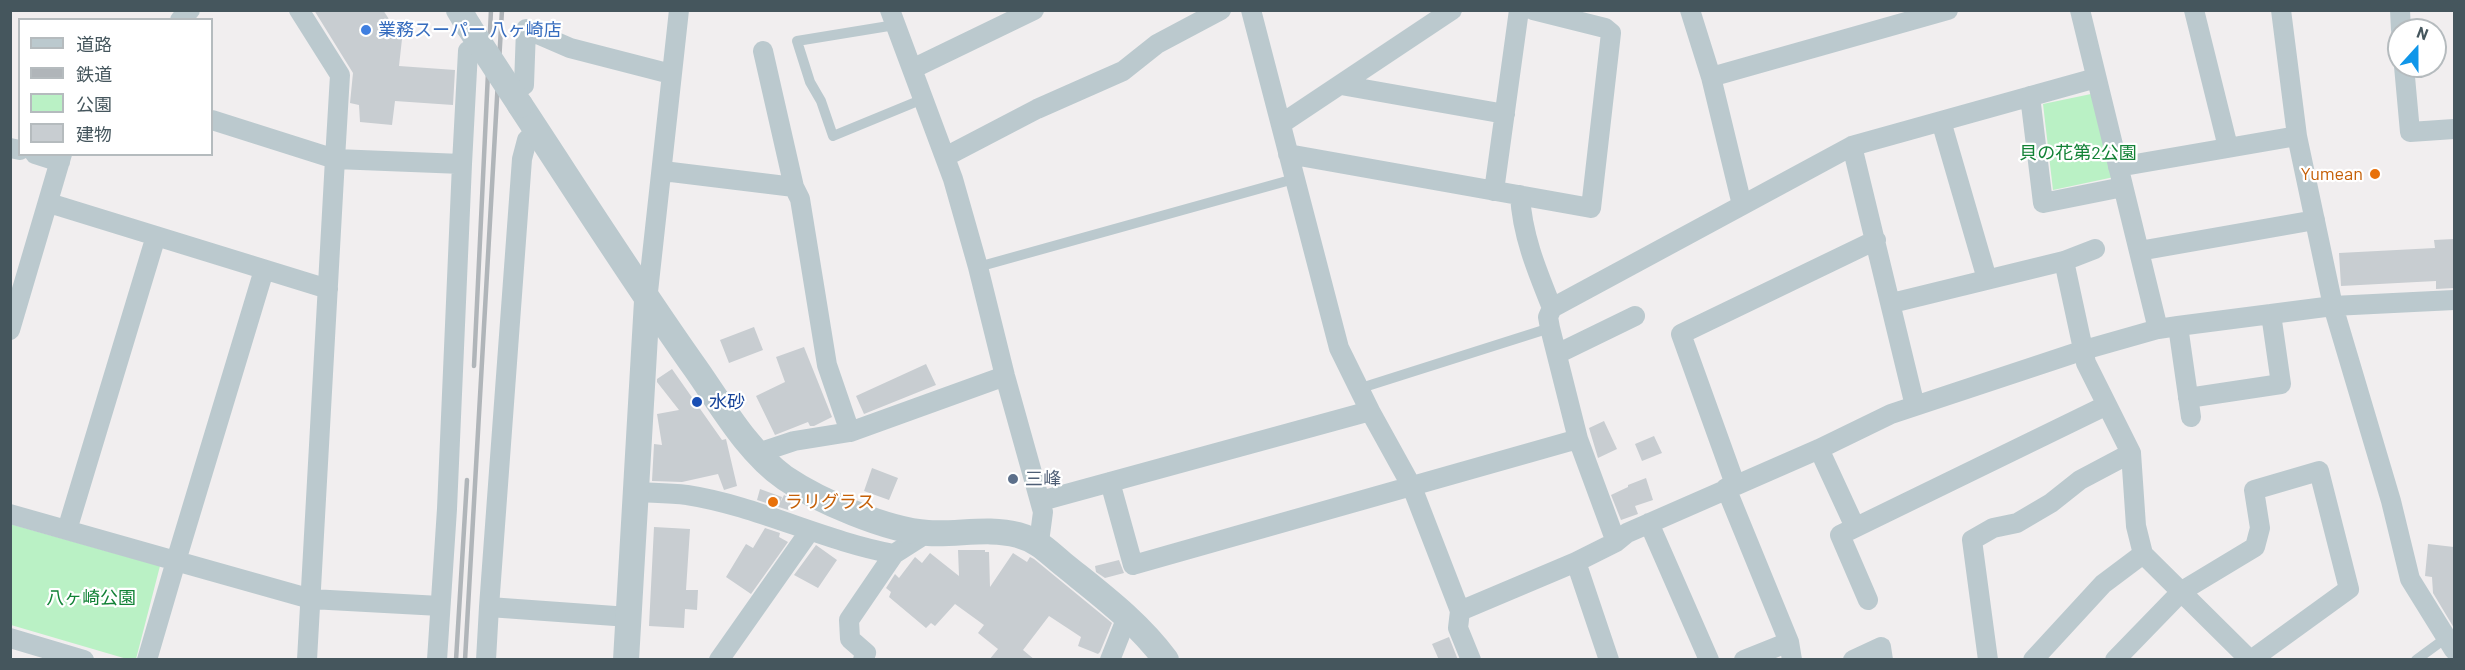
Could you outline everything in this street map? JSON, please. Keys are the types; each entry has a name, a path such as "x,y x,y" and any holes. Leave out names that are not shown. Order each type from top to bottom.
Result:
{"street":[{"path":"299,10 340,75 307,660"},
{"path":"626,660 648,301 679,10"},
{"path":"912,69 1034,10"},
{"path":"945,157 1037,109 1123,71 1156,44 1221,10"},
{"path":"1251,10 1339,348 1361,388 1370,411 1412,487 1460,611 1458,628 1471,660"},
{"path":"1281,124 1341,85 1425,19 1452,10"},
{"path":"1494,191 1520,10"},
{"path":"1288,154 1591,208 1611,33 1605,28 1533,10"},
{"path":"1690,10 1711,77 1742,205"},
{"path":"1711,77 1948,10"},
{"path":"2080,10 2158,329"},
{"path":"2194,10 2228,147"},
{"path":"2281,10 2297,136 2333,306 2391,501 2410,579 2450,644"},
{"path":"892,18 945,157 978,267 1005,376 1041,501 1043,512 1039,543"},
{"path":"469,27 648,301 745,439 783,476 830,502 897,527 927,533 1016,534 1039,543 1127,617 1166,660"},
{"path":"437,660 447,509 469,27"},
{"path":"516,99 524,86 526,29 570,48 671,74"},
{"path":"763,51 794,187 800,199 827,365 850,432"},
{"path":"1551,308 1852,146 2096,78"},
{"path":"2405,78 2410,132 2454,129"},
{"path":"1341,85 1505,114"},
{"path":"2030,96 2043,203 2123,187"},
{"path":"213,120 335,159 462,164"},
{"path":"1941,121 1987,279"},
{"path":"486,660 522,159 527,140 537,131"},
{"path":"2118,167 2297,136"},
{"path":"1852,146 1892,303 1915,406"},
{"path":"10,330 61,158"},
{"path":"663,171 794,187"},
{"path":"1520,195 1531,257 1551,308 1548,317 1550,328 1578,439 1616,543"},
{"path":"49,203 328,289"},
{"path":"2139,251 2315,220"},
{"path":"67,530 156,236"},
{"path":"1744,660 1791,651 1731,486 1680,334 1876,240"},
{"path":"1892,303 2064,261 2096,249"},
{"path":"2064,261 2086,363 2132,453 2136,526 2143,554 2182,591 2250,660 2349,589 2319,471 2254,490 2260,528 2255,547 2182,591 2115,660"},
{"path":"147,660 264,270"},
{"path":"1460,611 1576,562 1616,543 1628,533 1649,523 1819,449 1891,414 2084,350 2158,329 2178,326 2333,306 2454,300"},
{"path":"2188,398 2281,384 2271,314"},
{"path":"1557,354 1635,316"},
{"path":"2178,326 2191,417"},
{"path":"758,453 794,441 850,432 1005,376"},
{"path":"1868,600 1840,535 2107,405"},
{"path":"1041,501 1370,411"},
{"path":"1110,482 1133,565 1578,439"},
{"path":"1819,449 1855,526"},
{"path":"1988,660 1972,540 1993,528 2017,523 2051,503 2080,480 2132,453"},
{"path":"636,492 687,495 756,513 859,547 894,554"},
{"path":"10,514 311,599 440,606"},
{"path":"1649,523 1709,660"},
{"path":"719,660 809,532"},
{"path":"868,657 850,639 849,620 894,554 927,533"},
{"path":"2033,660 2103,584 2143,554"},
{"path":"1576,562 1609,660"},
{"path":"489,608 629,617"},
{"path":"1110,660 1127,617"},
{"path":"10,638 84,660"},
{"path":"1853,660 1881,647 1883,660"}],"lane":[{"path":"892,18 797,41 810,82 821,101 833,136 923,99"},
{"path":"978,267 1294,179"},
{"path":"1361,388 1550,328"},
{"path":"2416,660 2450,644"}],"green space":[{"name":"貝の花第2公園","path":"2091,94 2114,177 2053,190 2043,104"},
{"name":"八ヶ崎公園","path":"10,524 160,566 136,659 127,659 11,625"}],"building":[{"path":"314,10 383,10 402,39 399,66 455,70 453,105 395,101 392,125 360,122 359,105 350,103 353,73"},
{"path":"2454,239 2454,288 2436,289 2436,281 2341,286 2339,253 2435,248 2434,240"},
{"path":"754,327 763,350 729,363 720,340"},
{"path":"804,347 832,417 814,426 810,426 808,422 775,435 756,396 785,382 776,357"},
{"path":"926,364 936,385 864,414 856,396"},
{"path":"672,369 722,440 726,439 737,486 724,490 718,474 682,482 652,481 654,444 662,445 657,414 679,410 657,382 657,379"},
{"path":"1604,421 1617,449 1598,458 1589,428"},
{"path":"1654,436 1662,453 1642,461 1635,444"},
{"path":"872,468 898,478 889,500 864,491"},
{"path":"1646,478 1653,500 1635,506 1638,514 1621,520 1611,495"},
{"path":"760,489 782,497 780,503 784,495 792,500 788,510 757,500"},
{"path":"654,527 690,529 686,590 698,590 697,610 685,609 684,628 649,626"},
{"path":"765,528 780,533 779,537 788,542 751,594 726,577 746,544 753,548"},
{"path":"2428,544 2454,547 2454,628 2433,593 2432,577 2425,576"},
{"path":"816,545 837,560 818,588 794,575"},
{"path":"958,550 989,552 990,587 1013,553 1027,562 1030,557 1034,559 1112,623 1100,652 1098,654 1078,646 1081,637 1049,616 1023,650 1035,660 989,660 998,649 978,633 984,625 955,604 935,626 931,623 926,628 889,597 891,592 886,588 895,574 899,578 915,557 922,563 930,553 959,576"},
{"path":"1119,560 1124,573 1105,578 1096,572 1095,566"},
{"path":"1449,637 1458,660 1439,660 1432,644"}],"railway":[{"path":"474,366 491,10"},
{"path":"465,660 502,10"},
{"path":"456,660 467,480"}],"place":[{"name":"業務スーパー 八ヶ崎店","path":"366,30"},
{"name":"Yumean","path":"2375,174"},
{"name":"水砂","path":"697,402"},
{"name":"三峰","path":"1013,479"},
{"name":"ラリグラス","path":"773,502"}]}
